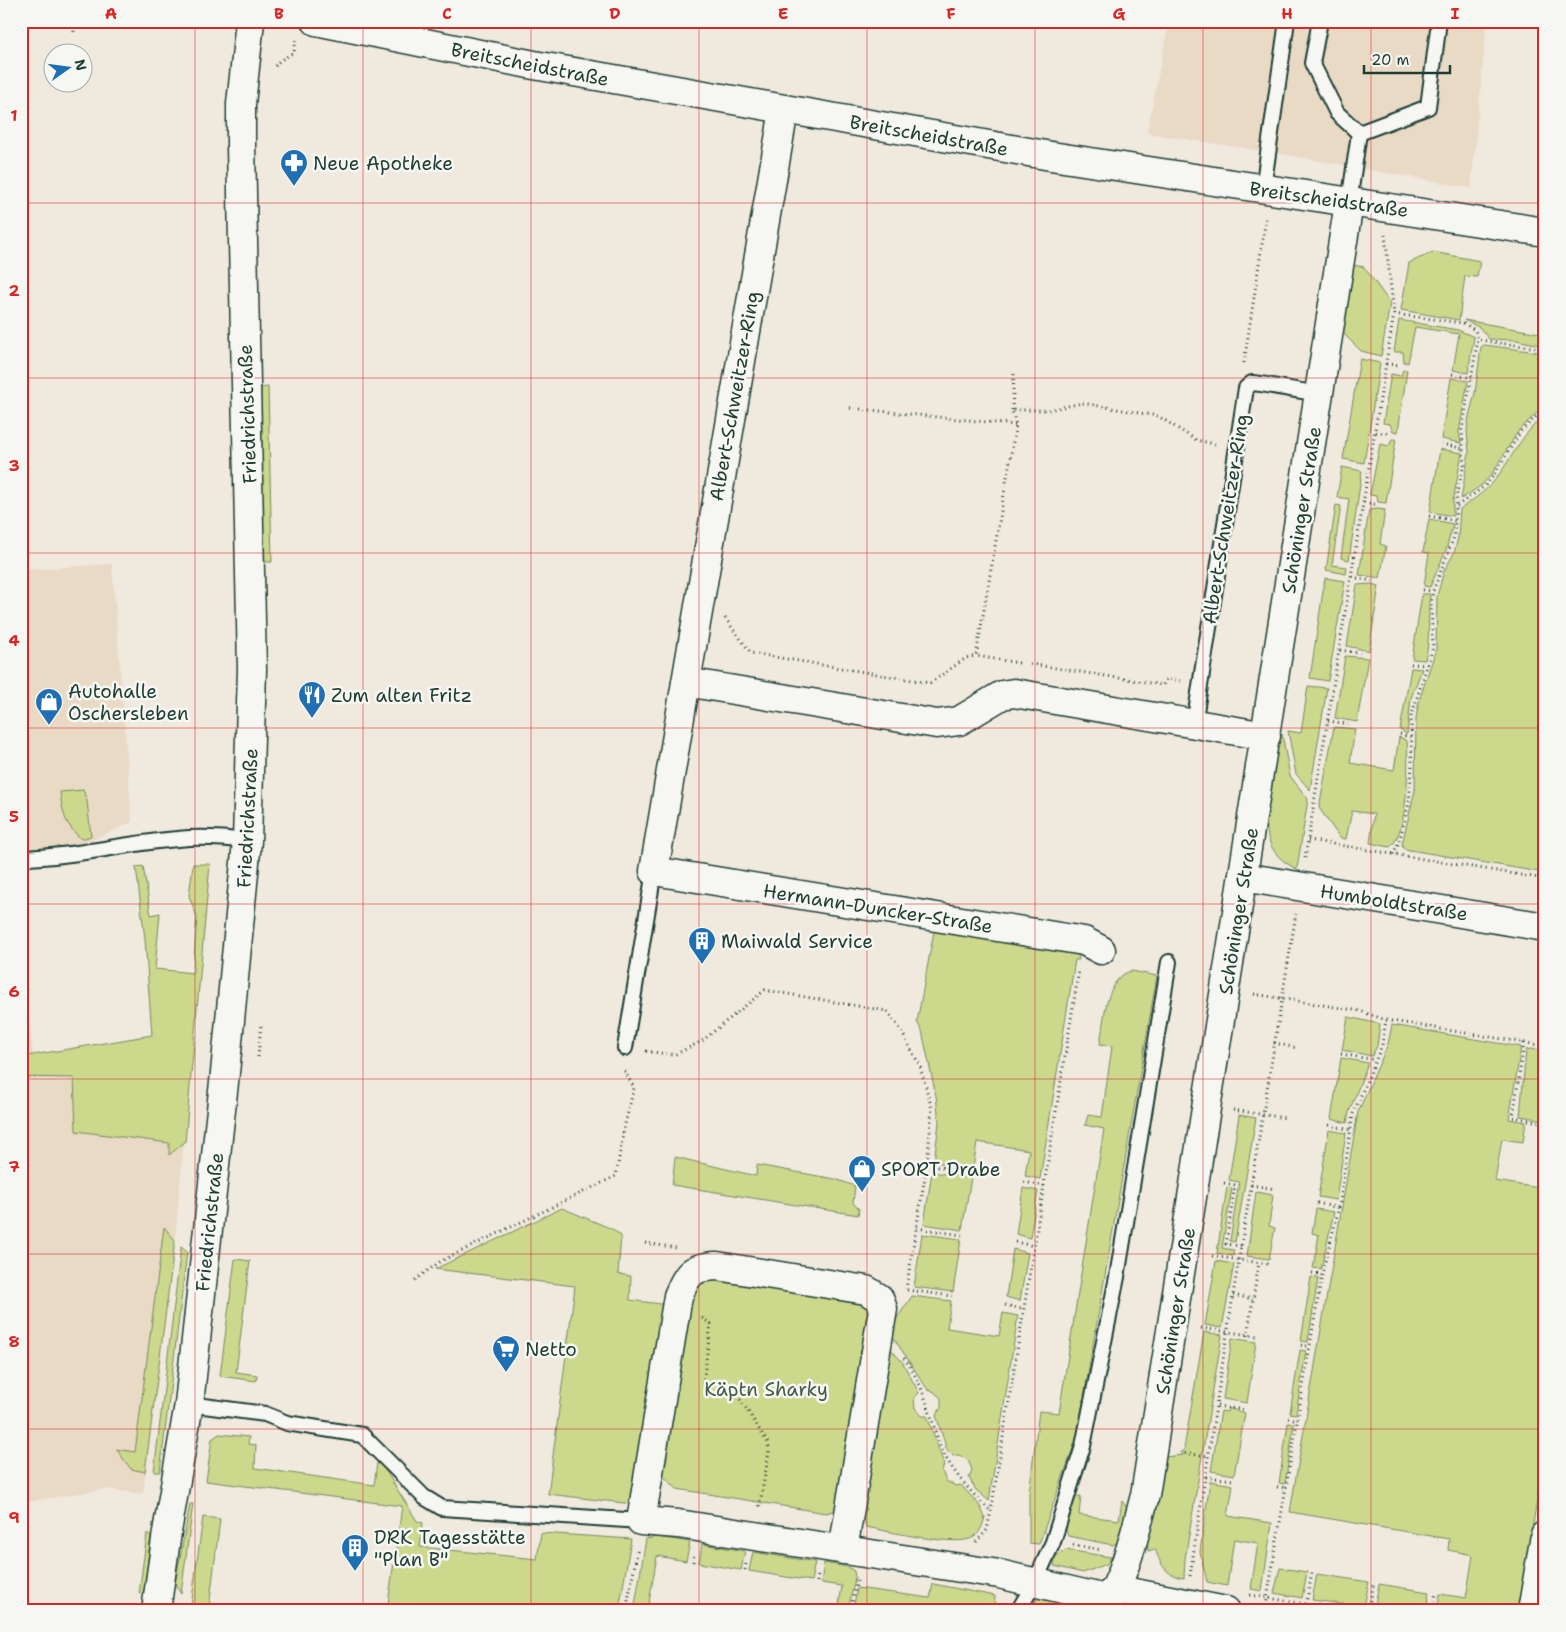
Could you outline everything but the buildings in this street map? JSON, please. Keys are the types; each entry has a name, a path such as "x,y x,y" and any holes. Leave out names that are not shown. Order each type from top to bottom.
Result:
{"street":[{"name":"Friedrichstraße","path":"156,1611 167,1532 189,1404 226,1073 247,841 252,669 241,146 244,70 250,21"},
{"name":"Breitscheidstraße","path":"316,21 534,65 1051,156 1349,204 1545,232"},
{"name":"Albert-Schweitzer-Ring","path":"654,871 784,110"},
{"name":"Schöninger Straße","path":"1109,1600 1129,1555 1145,1495 1208,1106 1349,204"},
{"path":"686,682 937,724 959,721 1002,695 1014,694 1266,736"},
{"name":"Hermann-Duncker-Straße","path":"654,871 1093,946"},
{"name":"Humboldtstraße","path":"1243,877 1545,927"},
{"path":"843,1550 883,1310 878,1298 866,1290 717,1266 698,1267 686,1277 678,1296 640,1532 678,1524 1035,1582 1109,1600 1226,1611"},
{"path":"1532,1611 1545,1535"}],"lane":[{"path":"1266,190 1287,21"},
{"path":"1320,21 1312,63 1337,112 1359,134"},
{"path":"1359,134 1428,107 1439,21"},
{"path":"1349,204 1359,134"},
{"name":"Albert-Schweitzer-Ring","path":"1194,725 1246,388 1252,383 1319,394"},
{"path":"21,858 54,858 177,839 211,837 247,841"},
{"path":"625,1048 654,871"},
{"path":"1018,1611 1035,1582 1053,1542 1091,1414 1117,1277 1169,962"},
{"path":"189,1404 265,1414 288,1423 362,1435 424,1497 442,1508 640,1532"}],"path":[{"path":"73,21 74,32"},
{"path":"1246,388 1244,363 1266,190"},
{"path":"1393,854 1409,803 1412,765 1411,717 1433,647 1431,604 1433,591 1440,570 1450,552 1456,521 1456,506 1465,449 1462,430 1478,340 1475,330 1462,324 1394,314"},
{"path":"1478,340 1491,343 1527,345 1545,350"},
{"path":"1386,364 1400,365"},
{"path":"976,656 1016,425 1012,410 1014,373"},
{"path":"1452,374 1472,378"},
{"path":"1012,410 1048,410 1082,403 1158,416 1196,440 1236,449"},
{"path":"850,408 1016,425"},
{"path":"1456,506 1485,486 1522,431 1545,408"},
{"path":"1376,432 1389,434"},
{"path":"1440,444 1465,449"},
{"path":"1364,502 1378,505"},
{"path":"1429,516 1456,521"},
{"path":"1352,577 1372,581"},
{"path":"1423,590 1433,591"},
{"path":"700,598 715,602 751,653 930,683 966,658 976,656 1163,685 1166,679 1199,684"},
{"path":"1340,650 1360,653"},
{"path":"1411,664 1428,665"},
{"path":"1328,721 1348,724"},
{"path":"1400,734 1411,738"},
{"path":"1308,840 1545,879"},
{"path":"973,1543 978,1541 987,1530 991,1512 1044,1186 1093,946"},
{"path":"1228,976 1239,992 1360,1011 1386,1020 1545,1046"},
{"path":"415,1280 441,1261 616,1176 624,1128 634,1088 622,1067 625,1048 674,1055 702,1041 764,990 887,1010 899,1027 920,1066 932,1110 926,1164 904,1296"},
{"path":"1265,1611 1322,1274 1339,1208 1354,1114 1382,1045 1386,1020"},
{"path":"1274,1043 1297,1048"},
{"path":"1524,1043 1513,1117 1545,1123"},
{"path":"1341,1054 1375,1060"},
{"path":"1208,1106 1286,1118"},
{"path":"1330,1125 1351,1130"},
{"path":"926,1164 972,1173"},
{"path":"1196,1177 1235,1185 1226,1244 1241,1246"},
{"path":"1024,1182 1044,1186"},
{"path":"1251,1185 1274,1189"},
{"path":"1317,1203 1339,1208"},
{"path":"916,1228 962,1235"},
{"path":"1015,1242 1034,1246"},
{"path":"1184,1252 1269,1264"},
{"path":"1247,1336 1259,1263"},
{"path":"1312,1273 1322,1274"},
{"path":"906,1290 952,1296"},
{"path":"1233,1295 1253,1299"},
{"path":"678,1296 695,1313 711,1324 703,1383 704,1389 709,1394 734,1396 740,1399 768,1443 769,1452 754,1536"},
{"path":"1005,1305 1024,1309"},
{"path":"1173,1323 1247,1336 1257,1336"},
{"path":"1301,1345 1310,1347"},
{"path":"899,1353 923,1392 939,1442 949,1461 974,1496 991,1512"},
{"path":"1217,1406 1245,1410"},
{"path":"1288,1418 1298,1420"},
{"path":"1206,1477 1234,1480"},
{"path":"1278,1487 1287,1488"},
{"path":"626,1611 640,1532"},
{"path":"1306,1604 1312,1573"},
{"path":"1368,1611 1374,1583"},
{"path":"1432,1611 1436,1593"}],"shaded area":[{"path":"1169,21 1487,21 1471,188 1281,154 1147,133"},
{"path":"112,564 132,822 21,872 21,570"},
{"path":"21,934 33,1056 152,1035 193,1042 175,1240 143,1494 105,1489 21,1503"}],"green space":[{"path":"1433,252 1480,261 1477,277 1465,276 1459,320 1401,310 1409,263"},
{"path":"1353,265 1364,267 1390,303 1381,356 1361,351 1343,333"},
{"path":"1399,320 1458,330 1474,337 1468,373 1453,370 1459,334 1415,327 1408,363 1404,362 1403,352 1394,352"},
{"path":"1464,320 1545,334 1545,346 1516,340 1489,339 1479,327"},
{"path":"1484,345 1545,353 1545,398 1540,410 1519,430 1491,475 1482,485 1461,499 1469,452 1467,431 1469,416 1475,393 1481,347"},
{"path":"1360,359 1380,363 1364,463 1343,459"},
{"path":"1403,370 1407,370 1398,432 1393,431 1390,424 1383,423 1391,374 1401,376"},
{"path":"1451,378 1468,381 1459,432 1461,443 1441,439"},
{"path":"268,387 272,562 263,562 260,388"},
{"path":"1545,414 1545,873 1404,849 1402,844 1415,790 1416,718 1419,701 1436,649 1437,596 1444,571 1454,553 1458,538 1460,509 1494,481 1524,437"},
{"path":"1392,439 1396,439 1386,503 1378,502 1377,496 1370,495 1380,444 1389,446"},
{"path":"1440,449 1462,453 1453,501 1453,516 1430,512"},
{"path":"1342,467 1362,471 1349,560 1341,558 1349,499 1337,497"},
{"path":"1336,505 1341,506 1332,565 1347,567 1346,574 1326,570"},
{"path":"1369,510 1385,510 1380,544 1386,546 1380,578 1359,575"},
{"path":"1429,519 1453,524 1446,550 1430,587 1424,586 1429,553 1423,552"},
{"path":"1325,578 1345,581 1328,681 1310,678"},
{"path":"1371,584 1379,586 1369,651 1347,646 1357,585"},
{"path":"1422,594 1430,594 1428,644 1425,660 1412,659"},
{"path":"1345,656 1368,658 1357,722 1335,718"},
{"path":"1411,668 1422,669 1411,698 1407,734 1400,730"},
{"path":"1308,686 1327,688 1310,790 1296,774 1288,731 1301,733"},
{"path":"1334,727 1355,729 1350,763 1394,770 1399,737 1407,741 1408,765 1404,813 1401,828 1390,847 1370,843 1374,814 1352,811 1346,839 1340,838 1319,808"},
{"path":"1282,734 1290,776 1308,799 1297,869 1283,861 1274,851 1267,827 1267,814 1277,747"},
{"path":"83,790 87,801 91,836 81,839 65,818 60,792"},
{"path":"193,864 210,864 185,1142 169,1155 169,1143 76,1131 74,1078 21,1077 21,1057 152,1035 145,939 136,867 143,866 151,915 160,913 155,969 193,973 197,917 189,896"},
{"path":"959,929 1078,953 1079,960 1075,960 1040,1179 1025,1176 1029,1150 977,1142 973,1168 934,1162 939,1122 936,1096 922,1031 917,1022 934,931 954,934"},
{"path":"1132,971 1157,976 1077,1437 1039,1544 1029,1543 1029,1494 1039,1411 1059,1413 1104,1129 1085,1125 1088,1115 1102,1117 1112,1046 1100,1044 1107,1001 1116,981"},
{"path":"1348,1017 1380,1024 1377,1046 1372,1056 1342,1050"},
{"path":"1392,1025 1521,1047 1509,1119 1526,1122 1523,1142 1502,1139 1495,1181 1545,1189 1545,1454 1518,1611 1437,1611 1440,1594 1466,1598 1473,1555 1448,1550 1449,1539 1290,1512 1358,1112 1388,1044"},
{"path":"1526,1050 1545,1051 1545,1120 1520,1116"},
{"path":"1341,1058 1368,1063 1349,1112 1347,1123 1331,1119"},
{"path":"1239,1115 1256,1118 1235,1242 1230,1241 1239,1182 1229,1180"},
{"path":"1329,1130 1346,1133 1336,1200 1318,1197"},
{"path":"675,1157 756,1176 757,1165 835,1179 855,1186 853,1203 859,1209 858,1215 672,1185"},
{"path":"932,1172 971,1178 962,1230 924,1224"},
{"path":"1227,1187 1232,1188 1222,1248 1234,1250 1233,1256 1217,1253"},
{"path":"1023,1188 1038,1191 1030,1238 1016,1234"},
{"path":"1256,1192 1273,1195 1269,1226 1275,1228 1269,1259 1247,1256"},
{"path":"562,1208 612,1229 621,1236 618,1274 631,1276 630,1300 668,1305 632,1504 548,1494 575,1286 435,1269"},
{"path":"1316,1209 1334,1212 1321,1269 1313,1268 1319,1235 1312,1233"},
{"path":"164,1227 175,1240 145,1472 131,1469 116,1449 135,1452"},
{"path":"922,1234 961,1239 953,1292 914,1287"},
{"path":"181,1247 187,1252 160,1472 154,1472"},
{"path":"1013,1249 1028,1253 1020,1301 1006,1297"},
{"path":"235,1259 250,1261 236,1372 257,1375 256,1381 220,1376"},
{"path":"1216,1261 1234,1264 1222,1328 1205,1325"},
{"path":"1311,1277 1318,1278 1308,1342 1301,1341"},
{"name":"Käptn Sharky","path":"710,1278 855,1301 865,1306 870,1314 840,1509 826,1513 677,1489 659,1472 689,1293 701,1281"},
{"path":"912,1296 951,1301 947,1328 999,1336 1003,1313 1018,1316 989,1501 976,1490 969,1478 972,1470 968,1460 959,1455 953,1456 947,1450 936,1415 941,1408 941,1398 933,1391 928,1390 893,1337 891,1331 893,1324"},
{"path":"1204,1332 1222,1335 1185,1559 1184,1578 1173,1575 1165,1569 1155,1549 1148,1551 1147,1538 1164,1457 1183,1455"},
{"path":"1232,1338 1256,1342 1247,1403 1223,1399"},
{"path":"889,1347 903,1363 919,1393 914,1398 915,1408 922,1416 927,1416 944,1464 942,1471 946,1481 956,1486 961,1485 980,1506 985,1517 980,1530 974,1537 966,1540 939,1540 866,1527 861,1511"},
{"path":"1300,1350 1306,1351 1296,1414 1290,1413"},
{"path":"1228,1408 1245,1413 1234,1475 1211,1471 1221,1411 1227,1412"},
{"path":"1288,1423 1294,1424 1285,1484 1279,1483"},
{"path":"219,1434 249,1437 248,1444 256,1445 255,1468 374,1485 377,1463 382,1465 417,1521 423,1523 420,1547 537,1559 541,1533 631,1539 619,1611 387,1611 402,1506 206,1481 212,1439"},
{"path":"1210,1481 1233,1485 1228,1516 1272,1523 1262,1591 1251,1589 1258,1543 1234,1539 1227,1586 1207,1582 1200,1552"},
{"path":"1081,1496 1079,1515 1119,1520 1122,1501 1127,1508 1117,1543 1113,1545 1068,1536 1066,1522 1069,1511 1075,1497"},
{"path":"190,1504 193,1504 181,1594 175,1584"},
{"path":"203,1517 220,1519 209,1608 191,1606"},
{"path":"147,1533 151,1536 144,1591 139,1594"},
{"path":"657,1537 690,1542 686,1561 657,1556 648,1608 661,1611 634,1611 646,1539"},
{"path":"702,1544 745,1551 741,1570 699,1563"},
{"path":"1066,1550 1111,1557 1107,1564 1083,1573 1054,1566 1056,1556"},
{"path":"753,1552 815,1562 811,1581 749,1571"},
{"path":"824,1563 848,1567 854,1571 855,1578 848,1611 838,1611 842,1586 821,1583"},
{"path":"1280,1568 1307,1572 1302,1598 1274,1593"},
{"path":"1317,1574 1369,1582 1364,1607 1312,1600"},
{"path":"933,1584 995,1596 994,1611 853,1611 857,1588 930,1598"},
{"path":"1379,1584 1429,1592 1426,1611 1374,1609"},
{"path":"1041,1595 1061,1599 1072,1611 1026,1611"}],"place":[{"name":"Neue Apotheke","path":"294,187"},
{"name":"Zum alten Fritz","path":"312,719"},
{"name":"Autohalle Oschersleben","path":"49,726"},
{"name":"Maiwald Service","path":"702,965"},
{"name":"SPORT Drabe","path":"862,1193"},
{"name":"Netto","path":"506,1373"},
{"name":"DRK Tagesstätte \"Plan B\"","path":"355,1572"}]}
